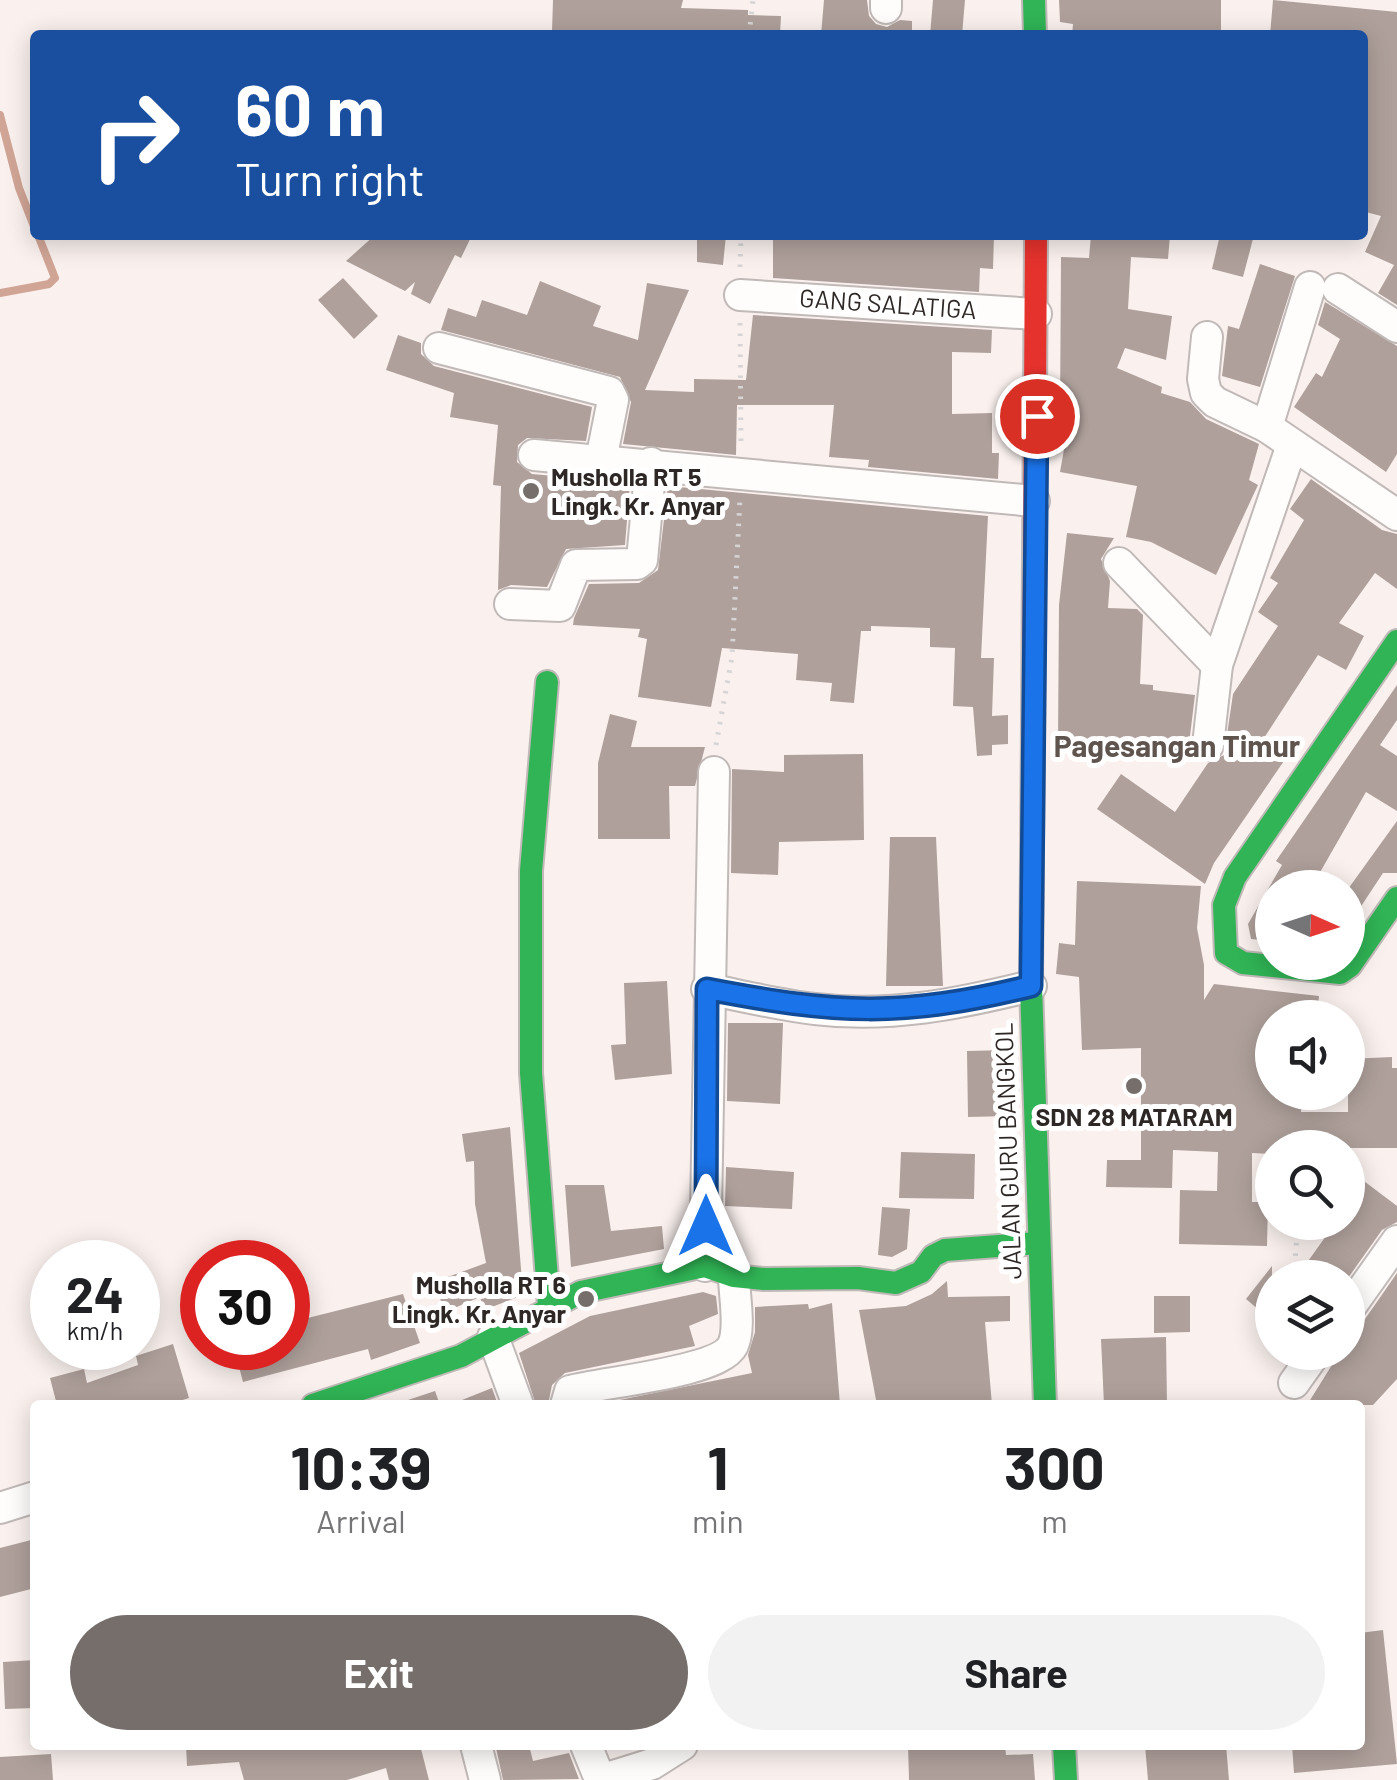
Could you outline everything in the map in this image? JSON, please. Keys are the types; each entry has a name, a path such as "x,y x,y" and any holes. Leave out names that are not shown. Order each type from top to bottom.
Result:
{"street":[{"path":"1034,0 1035,30"},
{"name":"JALAN GURU BANGKOL","path":"1036,240 1031,986 1045,1400"},
{"path":"1208,745 1217,665 1324,288 1397,326"},
{"name":"GANG SALATIGA","path":"740,295 1036,314"},
{"path":"1207,337 1206,393 1280,436 1397,515"},
{"path":"440,348 609,392 613,400 601,460"},
{"path":"534,456 743,471 1034,501"},
{"path":"510,604 560,606 576,565 638,564 644,553 651,463"},
{"path":"1119,563 1217,665"},
{"path":"1397,641 1235,876 1224,905 1223,945 1235,960 1328,972 1346,970 1397,898"},
{"path":"547,682 531,872 531,1072 549,1306"},
{"path":"567,1400 570,1391 660,1375 726,1354 735,1342 719,1271 707,989 714,772"},
{"path":"707,989 814,1009 882,1012 972,1000 1031,986"},
{"path":"1365,1286 1397,1240"},
{"path":"328,1400 461,1356 581,1292 719,1271 896,1283 921,1272 933,1256 960,1247 1038,1243"},
{"path":"493,1337 516,1400"},
{"path":"1294,1383 1303,1370"},
{"path":"0,1508 30,1498"},
{"path":"477,1750 485,1780"},
{"path":"588,1750 597,1772 607,1778 652,1764 674,1750"},
{"path":"1064,1750 1066,1780"}],"path":[{"path":"749,30 752,0"},
{"path":"717,735 732,657 743,471 741,240"}],"building":[{"path":"553,0 683,0 681,8 748,10 748,15 781,16 780,30 552,30"},
{"path":"824,0 867,0 869,16 876,24 887,27 900,20 912,21 912,30 821,30"},
{"path":"933,0 965,0 962,30 930,30"},
{"path":"1059,0 1221,0 1221,30 1072,30 1073,24 1060,22"},
{"path":"1273,0 1397,12 1397,305 1378,293 1394,265 1365,252 1381,216 1368,213 1368,30 1270,30"},
{"path":"369,240 470,240 461,258 455,255 430,304 411,294 415,282 405,291 346,261"},
{"path":"697,240 726,240 723,265 697,262"},
{"path":"773,240 994,240 993,269 980,268 979,292 773,278"},
{"path":"1091,240 1170,240 1168,259 1131,257 1128,309 1172,316 1166,360 1125,348 1117,368 1162,387 1161,393 1190,402 1206,419 1259,444 1249,480 1258,485 1216,575 1151,542 1126,537 1137,486 1060,472 1070,416 1060,416 1061,257 1089,258"},
{"path":"1219,240 1253,240 1243,277 1212,269"},
{"path":"1260,264 1295,276 1260,387 1222,376 1228,326 1239,329"},
{"path":"343,278 378,316 354,339 318,300"},
{"path":"540,281 601,306 593,326 638,340 647,283 689,290 645,390 694,392 694,379 746,380 753,315 992,330 991,353 952,352 952,414 992,413 992,453 999,453 998,479 868,467 869,460 829,457 834,405 737,405 736,455 623,444 631,402 620,377 441,330 448,308 476,317 482,300 527,315"},
{"path":"1325,302 1397,346 1397,454 1386,472 1294,407 1316,373 1322,377 1340,339 1318,325"},
{"path":"398,335 421,343 421,354 434,366 592,407 586,441 527,438 518,445 517,462 532,474 630,483 625,545 566,549 547,587 511,585 498,590 501,486 493,485 498,425 450,417 454,393 386,370"},
{"path":"1311,479 1382,530 1397,534 1397,589 1375,573 1339,623 1364,636 1346,670 1318,655 1262,741 1286,758 1214,863 1205,884 1097,809 1121,774 1175,812 1208,763 1224,755 1233,694 1278,626 1258,612 1278,583 1270,578 1304,520 1290,509"},
{"path":"668,486 988,516 981,658 994,658 992,716 1008,715 1008,744 992,745 992,755 977,756 973,707 953,706 955,648 930,647 930,628 871,626 871,631 861,631 854,703 830,701 832,683 796,680 798,654 722,648 711,707 638,697 647,639 638,637 640,629 573,625 589,584 639,583 658,570"},
{"path":"1067,533 1114,538 1101,559 1110,581 1108,608 1137,609 1143,615 1140,684 1153,685 1153,690 1195,695 1189,744 1197,760 1136,753 1139,749 1111,745 1058,742 1059,605"},
{"path":"1397,685 1397,720 1380,745 1397,756 1397,811 1366,792 1321,870 1279,870 1282,865 1276,861"},
{"path":"610,714 637,721 631,747 705,747 695,786 669,786 670,839 598,839 598,763"},
{"path":"863,754 864,840 779,842 778,875 731,873 732,769 784,772 784,755"},
{"path":"1397,821 1397,873 1383,873 1365,900 1365,870 1362,870"},
{"path":"890,837 936,837 943,986 886,986"},
{"path":"1077,881 1201,886 1197,928 1204,965 1204,1000 1214,984 1319,996 1319,1000 1255,1000 1255,1110 1365,1110 1365,1058 1392,1057 1392,1068 1397,1068 1397,1148 1365,1148 1365,1130 1255,1130 1255,1240 1267,1240 1267,1246 1179,1244 1180,1190 1217,1191 1218,1152 1173,1150 1172,1188 1106,1187 1107,1160 1141,1160 1141,1048 1082,1050 1079,977 1056,974 1059,943 1075,945"},
{"path":"1255,912 1255,939 1251,939 1248,924"},
{"path":"667,981 672,1074 615,1080 611,1045 626,1044 624,983"},
{"path":"728,1023 783,1023 780,1104 727,1101"},
{"path":"1008,1050 1010,1116 968,1117 967,1051"},
{"path":"510,1127 523,1295 484,1310 480,1297 445,1312 434,1282 486,1263 475,1204 474,1161 466,1162 462,1134"},
{"path":"901,1152 975,1154 974,1199 899,1198"},
{"path":"726,1167 794,1172 792,1209 725,1206"},
{"path":"1365,1182 1397,1206 1397,1222 1382,1230 1361,1260 1309,1260 1323,1240 1365,1240"},
{"path":"565,1185 604,1185 611,1231 662,1226 664,1249 571,1267"},
{"path":"882,1207 910,1209 907,1249 892,1257 878,1255"},
{"path":"1397,1273 1397,1379 1373,1405 1365,1405 1365,1400 1310,1400 1329,1370 1365,1370 1365,1319"},
{"path":"947,1281 948,1297 1010,1296 1010,1321 985,1322 992,1400 876,1400 859,1310 906,1306 932,1294"},
{"path":"1255,1288 1255,1307 1246,1299"},
{"path":"703,1292 716,1296 718,1314 689,1326 695,1346 565,1373 552,1385 549,1400 534,1400 519,1353 590,1316"},
{"path":"403,1294 420,1343 371,1360 368,1349 310,1364 310,1317"},
{"path":"1154,1296 1190,1296 1190,1332 1154,1333"},
{"path":"832,1303 840,1400 620,1400 752,1373 748,1355 755,1332 755,1307 808,1304 809,1309"},
{"path":"1166,1337 1167,1400 1104,1400 1101,1339"},
{"path":"173,1344 189,1398 56,1400 50,1378 84,1370 87,1383 124,1370 160,1370 160,1348"},
{"path":"240,1370 288,1370 243,1382"},
{"path":"492,1388 496,1400 462,1400"},
{"path":"435,1391 438,1400 408,1400"},
{"path":"30,1540 30,1589 0,1597 0,1548"},
{"path":"1383,1630 1397,1764 1294,1773 1292,1750 1365,1750 1365,1632"},
{"path":"30,1660 30,1708 5,1709 3,1662"},
{"path":"186,1750 421,1750 429,1780 389,1780 386,1768 347,1780 244,1780 239,1762 187,1766"},
{"path":"496,1750 530,1750 533,1761 569,1753 579,1779 503,1780"},
{"path":"908,1750 1006,1750 1006,1755 1033,1754 1035,1780 909,1780"},
{"path":"1145,1750 1226,1750 1229,1780 1148,1780"},
{"path":"51,1754 53,1780 0,1780 0,1757"}],"waterway":[{"path":"0,115 30,216"},
{"path":"0,293 49,284 55,278 40,240"}],"traffic: fast":[{"path":"1034,0 1035,30"},
{"path":"1397,641 1235,877 1224,905 1226,953 1243,963 1340,973 1350,966 1397,898"},
{"path":"547,682 531,871 531,1073 549,1305"},
{"path":"1033,721 1031,986 1045,1400"},
{"path":"328,1400 461,1356 581,1292 705,1266 734,1276 764,1279 858,1278 896,1283 921,1272 933,1256 945,1250 1038,1243"},
{"path":"1064,1750 1066,1780"}],"traffic: jam":[{"path":"1033,721 1036,240"}],"place":[{"name":"Musholla RT 5 Lingk. Kr. Anyar","path":"531,491"},
{"name":"SDN 28 MATARAM","path":"1134,1086"},
{"name":"Musholla RT 6 Lingk. Kr. Anyar","path":"586,1299"}],"district":[{"name":"Pagesangan Timur","path":"1177,747"}],"route":[{"path":"706,1226 707,989 814,1009 882,1012 923,1009 1031,986 1030,778 1037,416"}]}
